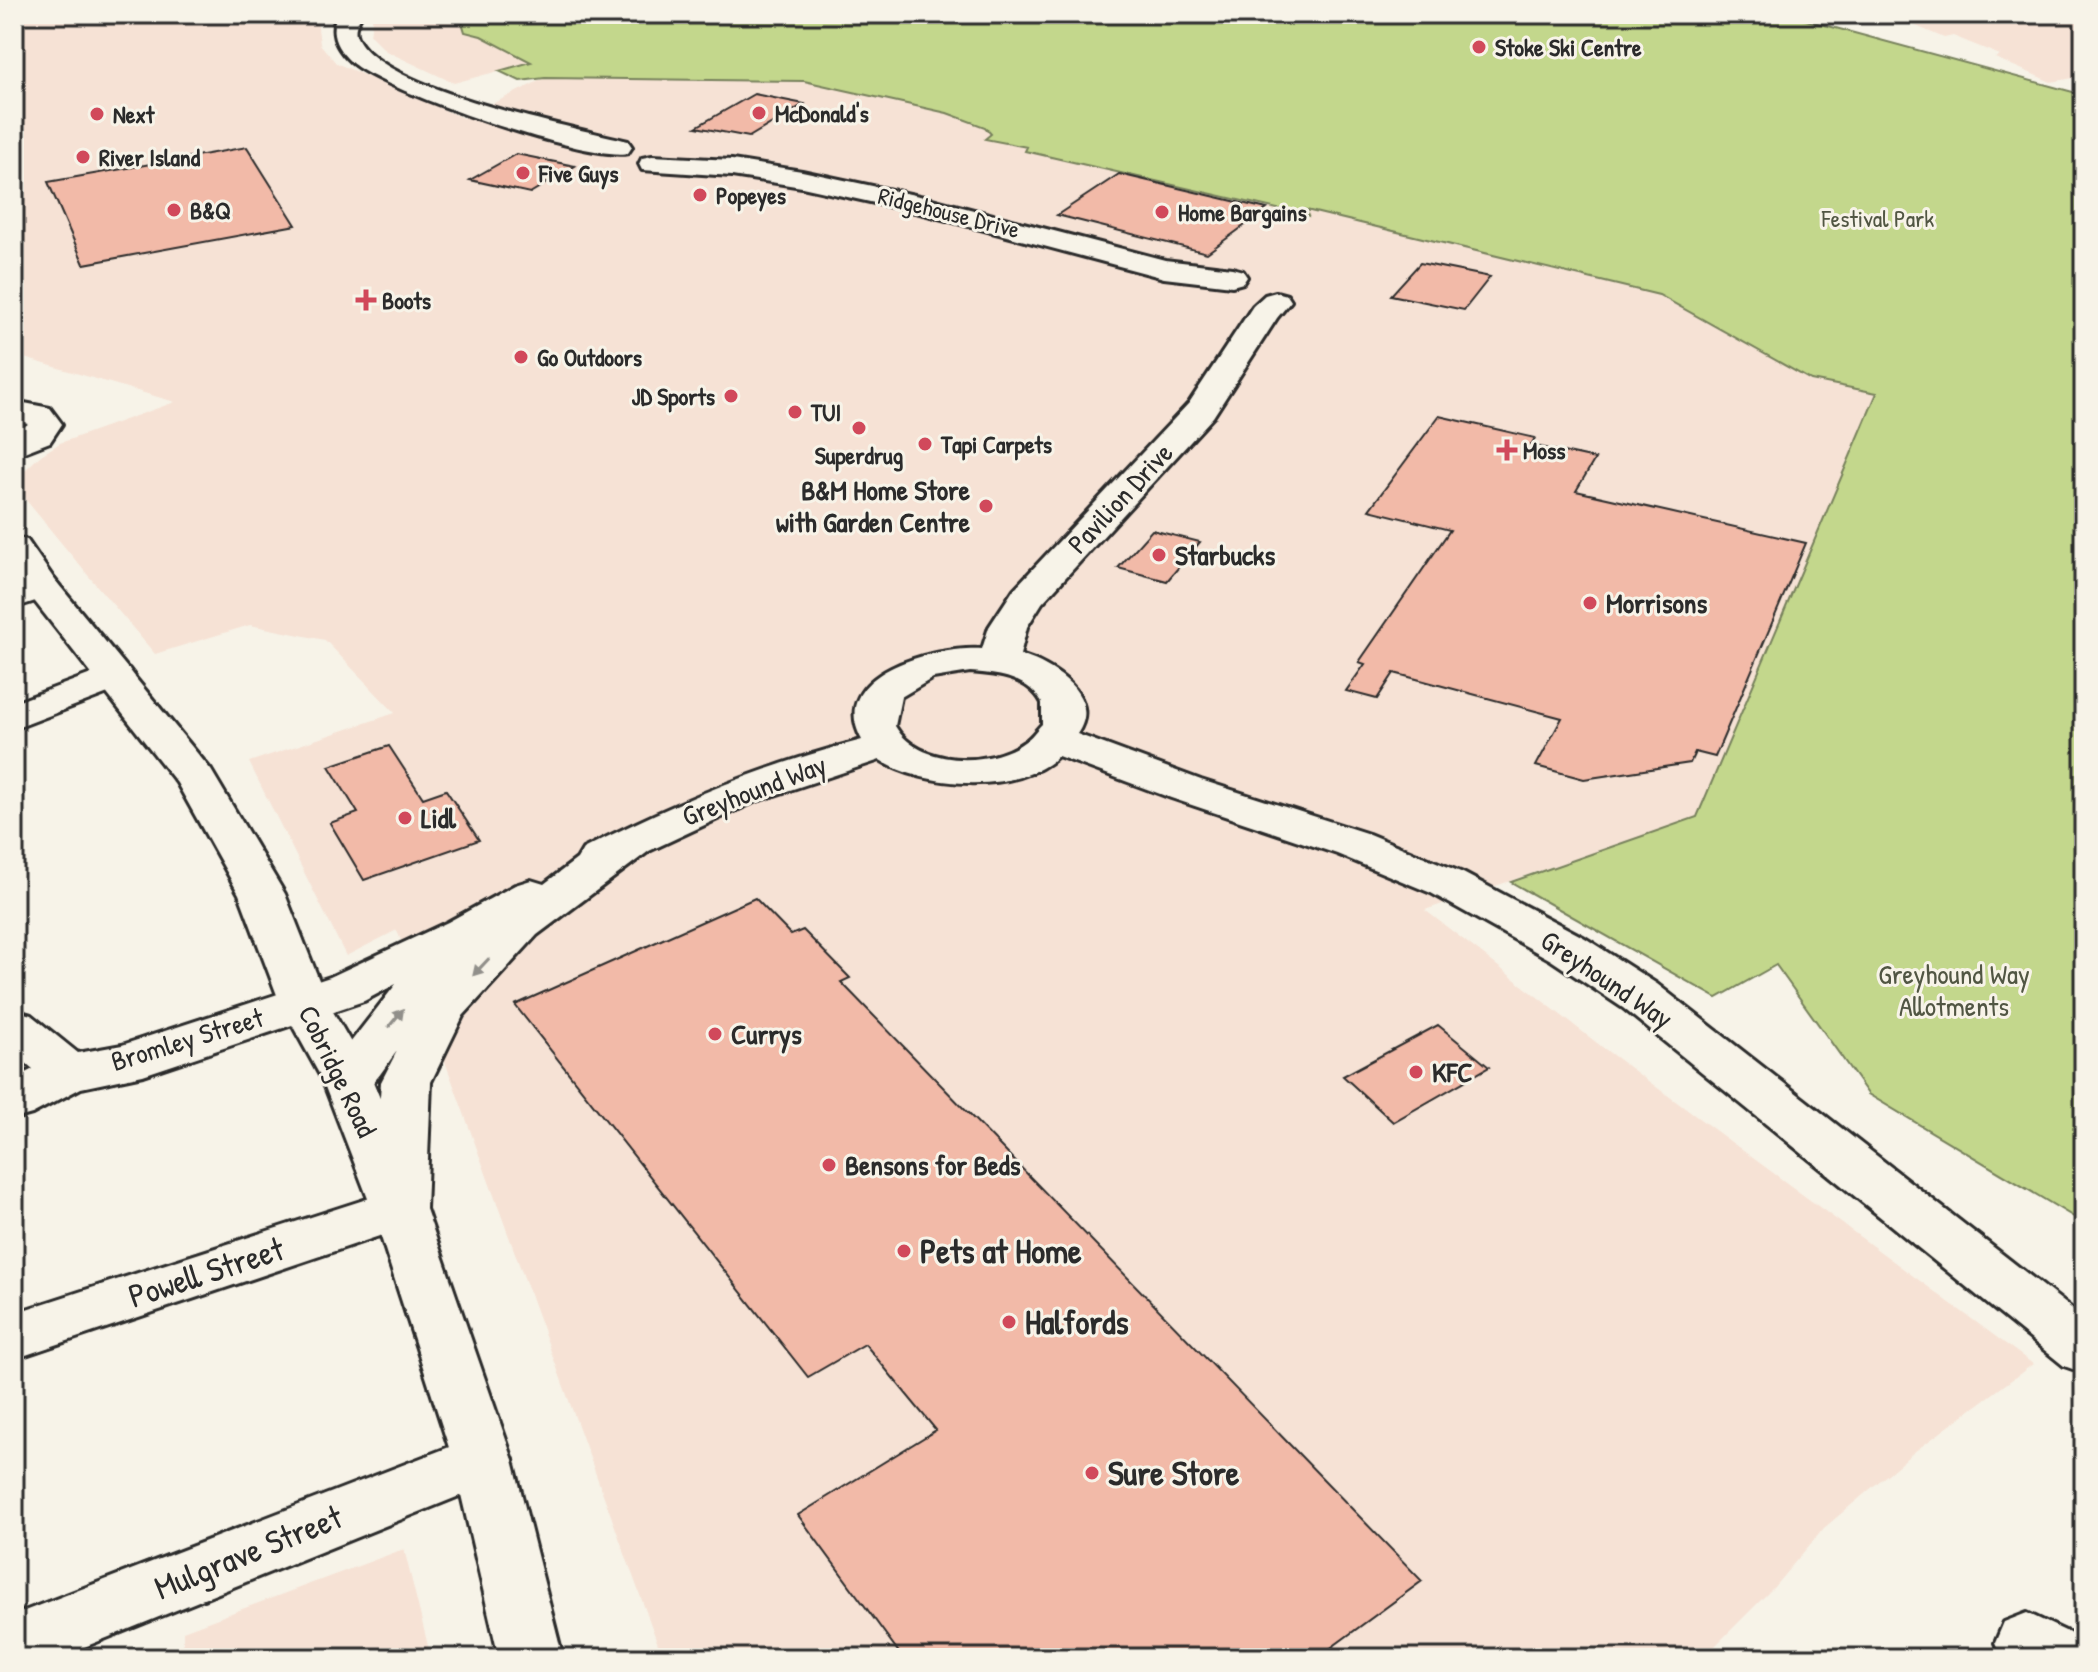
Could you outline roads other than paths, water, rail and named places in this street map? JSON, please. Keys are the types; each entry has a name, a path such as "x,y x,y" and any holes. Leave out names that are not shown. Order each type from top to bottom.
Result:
{"main road":[{"name":"Ridgehouse Drive","path":"350,14 344,24 344,37 351,48 380,70 507,122 619,147 610,153 614,162 627,165 660,157 802,179 912,202 1164,269 1229,291"},
{"name":"Pavilion Drive","path":"998,662 1008,627 1027,597 1201,410 1236,360 1248,335 1276,301 1256,304 1229,291"},
{"path":"1229,291 1248,335"},
{"name":"Cobridge Road","path":"14,548 28,592 115,677 196,779 262,894 304,1003 347,1079 399,1209 483,1460 531,1658"},
{"path":"942,662 998,662 1040,677 1055,689 1064,706 1064,723 1054,740 1035,755 1009,766 979,771 948,771 923,766 902,757 886,746 875,730 873,713 880,696 895,681 942,662"},
{"path":"14,717 115,677"},
{"name":"Greyhound Way","path":"1054,740 1186,789 1353,844 1447,883 1568,949 1651,1005 2084,1350"},
{"name":"Greyhound Way","path":"625,845 678,819 817,763 886,746"},
{"path":"399,1209 406,1082 443,1007 521,924 625,845"},
{"name":"Bromley Street","path":"14,1101 69,1072 125,1062 347,989 625,845"},
{"path":"347,1079 466,930"},
{"path":"14,1027 69,1072"},
{"name":"Powell Street","path":"14,1336 399,1209"},
{"name":"Mulgrave Street","path":"14,1645 483,1460"}],"place":[{"name":"Stoke Ski Centre","path":"1479,47"},
{"name":"McDonald's","path":"759,113"},
{"name":"Next","path":"97,114"},
{"name":"River Island","path":"83,157"},
{"name":"Five Guys","path":"523,173"},
{"name":"Popeyes","path":"700,195"},
{"name":"B&Q","path":"174,210"},
{"name":"Home Bargains","path":"1162,212"},
{"name":"Boots","path":"366,300"},
{"name":"Go Outdoors","path":"521,357"},
{"name":"JD Sports","path":"731,396"},
{"name":"TUI","path":"795,412"},
{"name":"Superdrug","path":"859,428"},
{"name":"Tapi Carpets","path":"925,444"},
{"name":"Moss","path":"1507,450"},
{"name":"B&M Home Store with Garden Centre","path":"986,506"},
{"name":"Starbucks","path":"1159,555"},
{"name":"Morrisons","path":"1590,603"},
{"name":"Lidl","path":"405,818"},
{"name":"Currys","path":"715,1034"},
{"name":"KFC","path":"1416,1072"},
{"name":"Bensons for Beds","path":"829,1165"},
{"name":"Pets at Home","path":"904,1251"},
{"name":"Halfords","path":"1009,1322"},
{"name":"Sure Store","path":"1092,1473"}],"park label":[{"name":"Festival Park","path":"1878,218"},
{"name":"Greyhound Way Allotments","path":"1954,990"}]}
